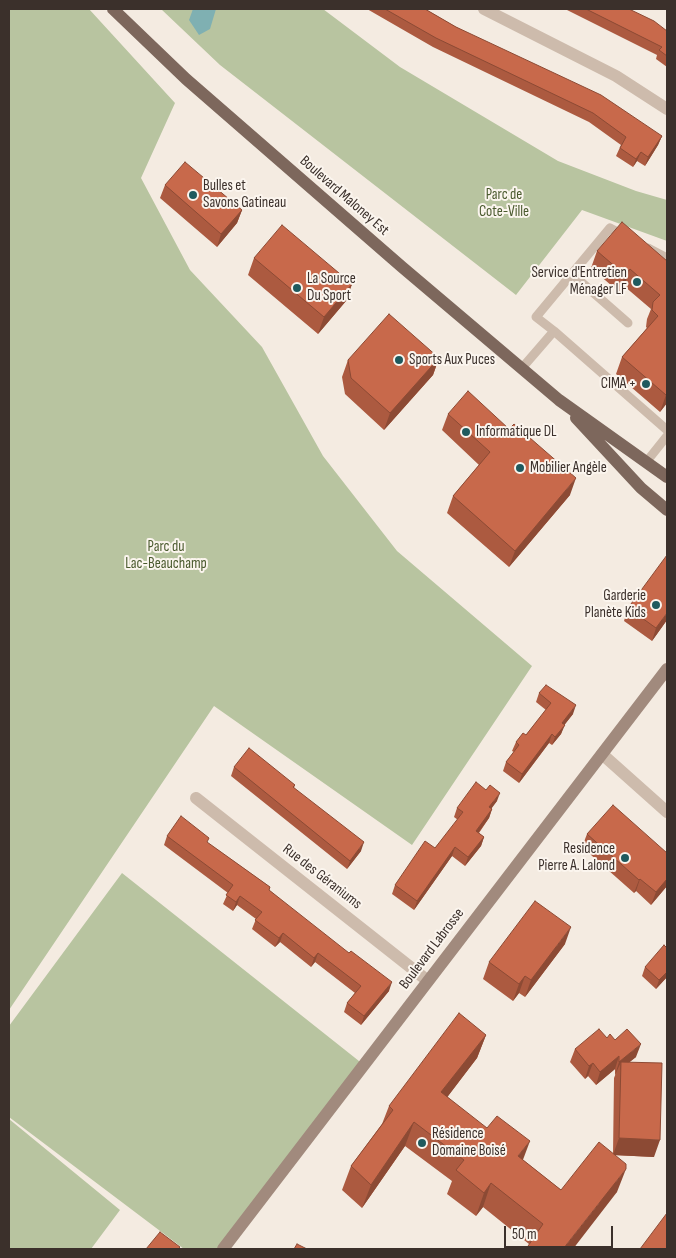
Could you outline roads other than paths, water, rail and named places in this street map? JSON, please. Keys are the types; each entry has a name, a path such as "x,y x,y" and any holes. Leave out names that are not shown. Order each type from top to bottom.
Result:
{"main road":[{"name":"Boulevard Maloney Est","path":"113,9 135,32 241,128 559,400 667,476"},
{"name":"Boulevard Maloney Est","path":"559,400 641,488 667,510"},
{"name":"Boulevard Labrosse","path":"223,1249 667,668"}],"street":[{"path":"484,9 616,76 667,109"},
{"path":"602,754 667,812"},
{"name":"Rue des Géraniums","path":"196,798 428,981"}],"lane":[{"path":"667,258 610,228 536,317 667,430"},
{"path":"572,274 628,322"},
{"path":"522,368 554,331"},
{"path":"647,461 667,436"}],"water":[{"path":"193,9 216,9 210,29 199,35 189,20"}],"place":[{"name":"Bulles et Savons Gatineau","path":"193,195"},
{"name":"Service d'Entretien Ménager LF","path":"637,282"},
{"name":"La Source Du Sport","path":"297,288"},
{"name":"Sports Aux Puces","path":"399,360"},
{"name":"CIMA +","path":"646,384"},
{"name":"Informatique DL","path":"466,432"},
{"name":"Mobilier Angèle","path":"520,468"},
{"name":"Garderie Planète Kids","path":"656,605"},
{"name":"Residence Pierre A. Lalond","path":"625,858"},
{"name":"Résidence Domaine Boisé","path":"422,1143"}],"park label":[{"name":"Parc de Cote-Ville","path":"504,204"},
{"name":"Parc du Lac-Beauchamp","path":"166,556"}]}
